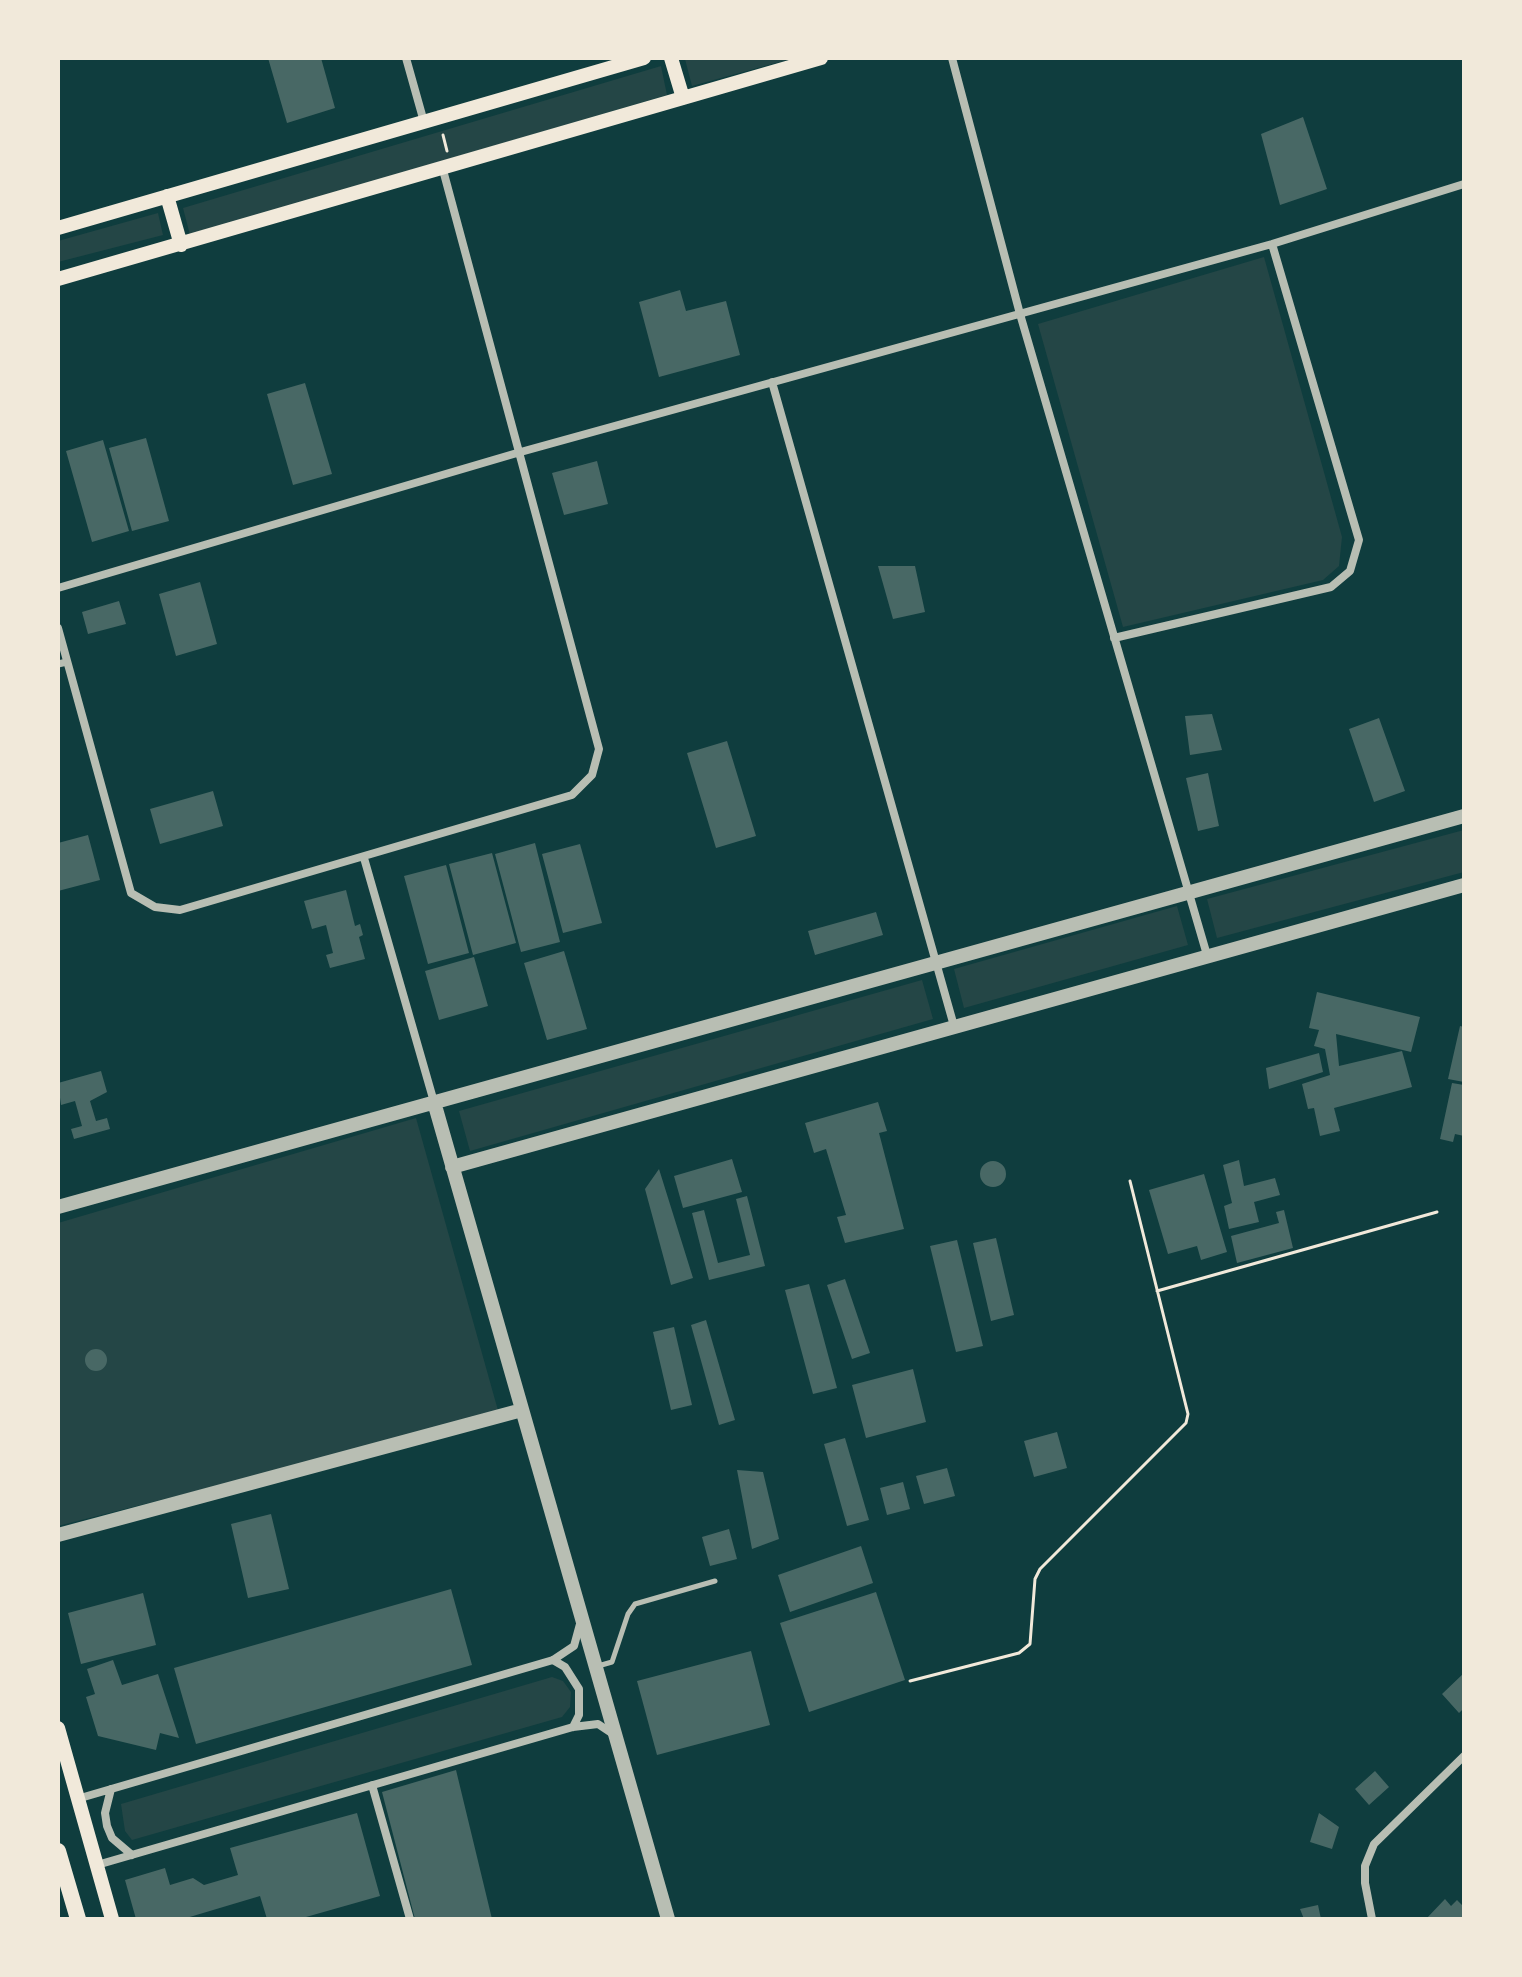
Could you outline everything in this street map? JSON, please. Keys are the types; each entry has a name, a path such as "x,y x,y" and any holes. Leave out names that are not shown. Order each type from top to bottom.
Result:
{"main road":[{"path":"58,228 644,58"},
{"path":"671,58 683,98"},
{"path":"58,279 821,58"},
{"path":"167,196 181,245"},
{"path":"58,1728 112,1919"},
{"path":"58,1851 78,1919"},
{"path":"65,1876 89,1919"}],"street":[{"path":"406,58 431,120"},
{"path":"952,58 1020,314 1207,955"},
{"path":"58,628 62,663 131,893 155,907 180,910 364,858 572,795 592,775 599,749 517,453 447,168"},
{"path":"58,588 517,453 1272,244 1464,184"},
{"path":"1114,638 1331,587 1350,571 1359,540 1272,244"},
{"path":"772,382 954,1026"},
{"path":"58,1207 1464,816"},
{"path":"364,858 668,1919"},
{"path":"452,1167 1464,885"},
{"path":"58,1535 522,1410"},
{"path":"77,1799 553,1660 574,1646 581,1616"},
{"path":"553,1660 565,1667 579,1689 579,1715 573,1727"},
{"path":"97,1865 573,1727 598,1724 616,1735"},
{"path":"1372,1919 1365,1866 1374,1844 1464,1756"},
{"path":"372,1785 410,1919"},
{"path":"111,1789 107,1795 107,1826 112,1838 132,1855"}],"lane":[{"path":"597,1666 612,1662 635,1604 715,1581"}],"path":[{"path":"431,120 447,168"},
{"path":"910,1681 1019,1653 1030,1644 1035,1579 1040,1569 1186,1423 1188,1414 1130,1181"},
{"path":"1157,1291 1437,1212"}],"shaded area":[{"path":"794,58 692,86 685,59"},
{"path":"661,66 667,95 190,235 183,208"},
{"path":"158,213 163,235 58,262 58,241"},
{"path":"1264,257 1342,537 1339,566 1323,580 1123,627 1038,324"},
{"path":"1464,830 1464,872 1217,938 1207,899"},
{"path":"1177,906 1188,945 964,1008 954,969"},
{"path":"922,980 933,1019 470,1151 459,1111"},
{"path":"416,1118 499,1414 58,1526 58,1223"},
{"path":"552,1677 563,1681 571,1692 570,1707 562,1717 132,1840 125,1831 121,1804"}],"building":[{"path":"268,58 321,58 335,108 287,123"},
{"path":"1303,117 1327,189 1280,205 1261,134"},
{"path":"680,290 686,311 726,301 740,355 659,377 639,302"},
{"path":"305,383 332,474 293,485 267,394"},
{"path":"146,438 169,521 132,531 109,448"},
{"path":"103,440 129,531 92,542 66,451"},
{"path":"597,461 608,504 564,515 552,473"},
{"path":"878,566 915,566 925,612 893,619"},
{"path":"200,582 217,644 176,656 159,594"},
{"path":"119,601 126,624 88,634 82,612"},
{"path":"1212,714 1222,750 1190,755 1185,716"},
{"path":"1379,718 1405,791 1374,802 1349,729"},
{"path":"727,741 756,836 716,848 687,753"},
{"path":"1208,773 1219,826 1198,831 1186,778"},
{"path":"213,791 223,826 160,844 150,809"},
{"path":"88,835 100,880 58,891 58,843"},
{"path":"535,843 560,942 521,952 495,854"},
{"path":"580,844 602,923 563,933 542,854"},
{"path":"492,853 516,943 473,955 449,864"},
{"path":"446,865 469,953 428,964 404,876"},
{"path":"346,890 355,926 360,924 363,935 359,937 365,959 330,968 326,955 333,953 326,925 312,929 304,901"},
{"path":"876,912 883,935 815,955 808,931"},
{"path":"564,951 587,1029 547,1040 524,963"},
{"path":"474,957 488,1006 439,1020 425,971"},
{"path":"1317,992 1420,1017 1411,1052 1336,1034 1339,1066 1402,1051 1412,1087 1334,1108 1340,1131 1320,1136 1314,1108 1308,1109 1302,1084 1330,1075 1325,1049 1314,1046 1319,1030 1309,1028"},
{"path":"1460,1026 1464,1027 1464,1082 1448,1079"},
{"path":"1319,1053 1323,1072 1269,1089 1266,1068"},
{"path":"101,1071 107,1092 90,1101 96,1121 107,1118 110,1129 74,1139 71,1129 82,1126 75,1101 61,1105 58,1083"},
{"path":"1452,1083 1464,1085 1464,1136 1455,1134 1453,1142 1440,1139"},
{"path":"878,1102 887,1131 879,1133 904,1229 845,1243 837,1217 846,1215 826,1149 814,1153 805,1123"},
{"path":"732,1159 742,1192 683,1208 674,1176"},
{"path":"1239,1160 1244,1186 1275,1178 1280,1195 1254,1202 1259,1222 1229,1229 1224,1206 1232,1203 1223,1165"},
{"path":"993,1161 1002,1165 1006,1174 1002,1183 993,1187 984,1183 980,1174 984,1165"},
{"path":"659,1169 693,1278 671,1285 645,1189"},
{"path":"1204,1174 1227,1252 1201,1260 1197,1246 1168,1254 1149,1190"},
{"path":"747,1196 765,1266 709,1280 692,1213 704,1210 718,1263 750,1255 736,1199"},
{"path":"1284,1210 1293,1248 1237,1263 1231,1236 1279,1223 1276,1212"},
{"path":"996,1238 1014,1315 991,1321 973,1243"},
{"path":"957,1240 983,1346 956,1352 930,1246"},
{"path":"845,1279 870,1353 852,1359 827,1285"},
{"path":"809,1284 837,1388 813,1394 785,1290"},
{"path":"706,1320 735,1420 719,1425 691,1325"},
{"path":"674,1327 692,1405 671,1410 653,1332"},
{"path":"96,1349 104,1352 107,1360 104,1368 96,1371 88,1368 85,1360 88,1352"},
{"path":"913,1369 926,1422 866,1438 852,1385"},
{"path":"1057,1432 1067,1468 1034,1477 1024,1441"},
{"path":"845,1438 869,1520 847,1526 824,1444"},
{"path":"947,1468 955,1496 924,1504 916,1476"},
{"path":"737,1470 763,1472 779,1539 752,1549"},
{"path":"903,1482 910,1509 887,1515 880,1488"},
{"path":"271,1514 289,1589 248,1598 231,1524"},
{"path":"729,1529 737,1559 710,1566 702,1537"},
{"path":"861,1546 873,1583 790,1612 778,1575"},
{"path":"451,1589 472,1665 196,1744 174,1668"},
{"path":"876,1592 905,1680 809,1712 780,1623"},
{"path":"143,1593 156,1645 81,1664 68,1613"},
{"path":"751,1651 770,1725 657,1755 637,1681"},
{"path":"113,1660 122,1685 158,1674 179,1738 160,1733 156,1750 98,1736 86,1697 95,1694 87,1669"},
{"path":"1464,1673 1464,1708 1459,1713 1442,1694"},
{"path":"456,1770 492,1919 415,1919 382,1792"},
{"path":"1375,1771 1389,1787 1369,1805 1355,1789"},
{"path":"357,1813 380,1896 299,1919 267,1919 260,1896 183,1919 136,1919 125,1880 165,1868 170,1885 193,1878 204,1885 238,1875 230,1848"},
{"path":"1319,1813 1339,1827 1332,1849 1310,1842"},
{"path":"1445,1899 1451,1906 1457,1900 1464,1907 1464,1919 1426,1919"},
{"path":"1318,1905 1321,1919 1304,1919 1300,1909"}]}
